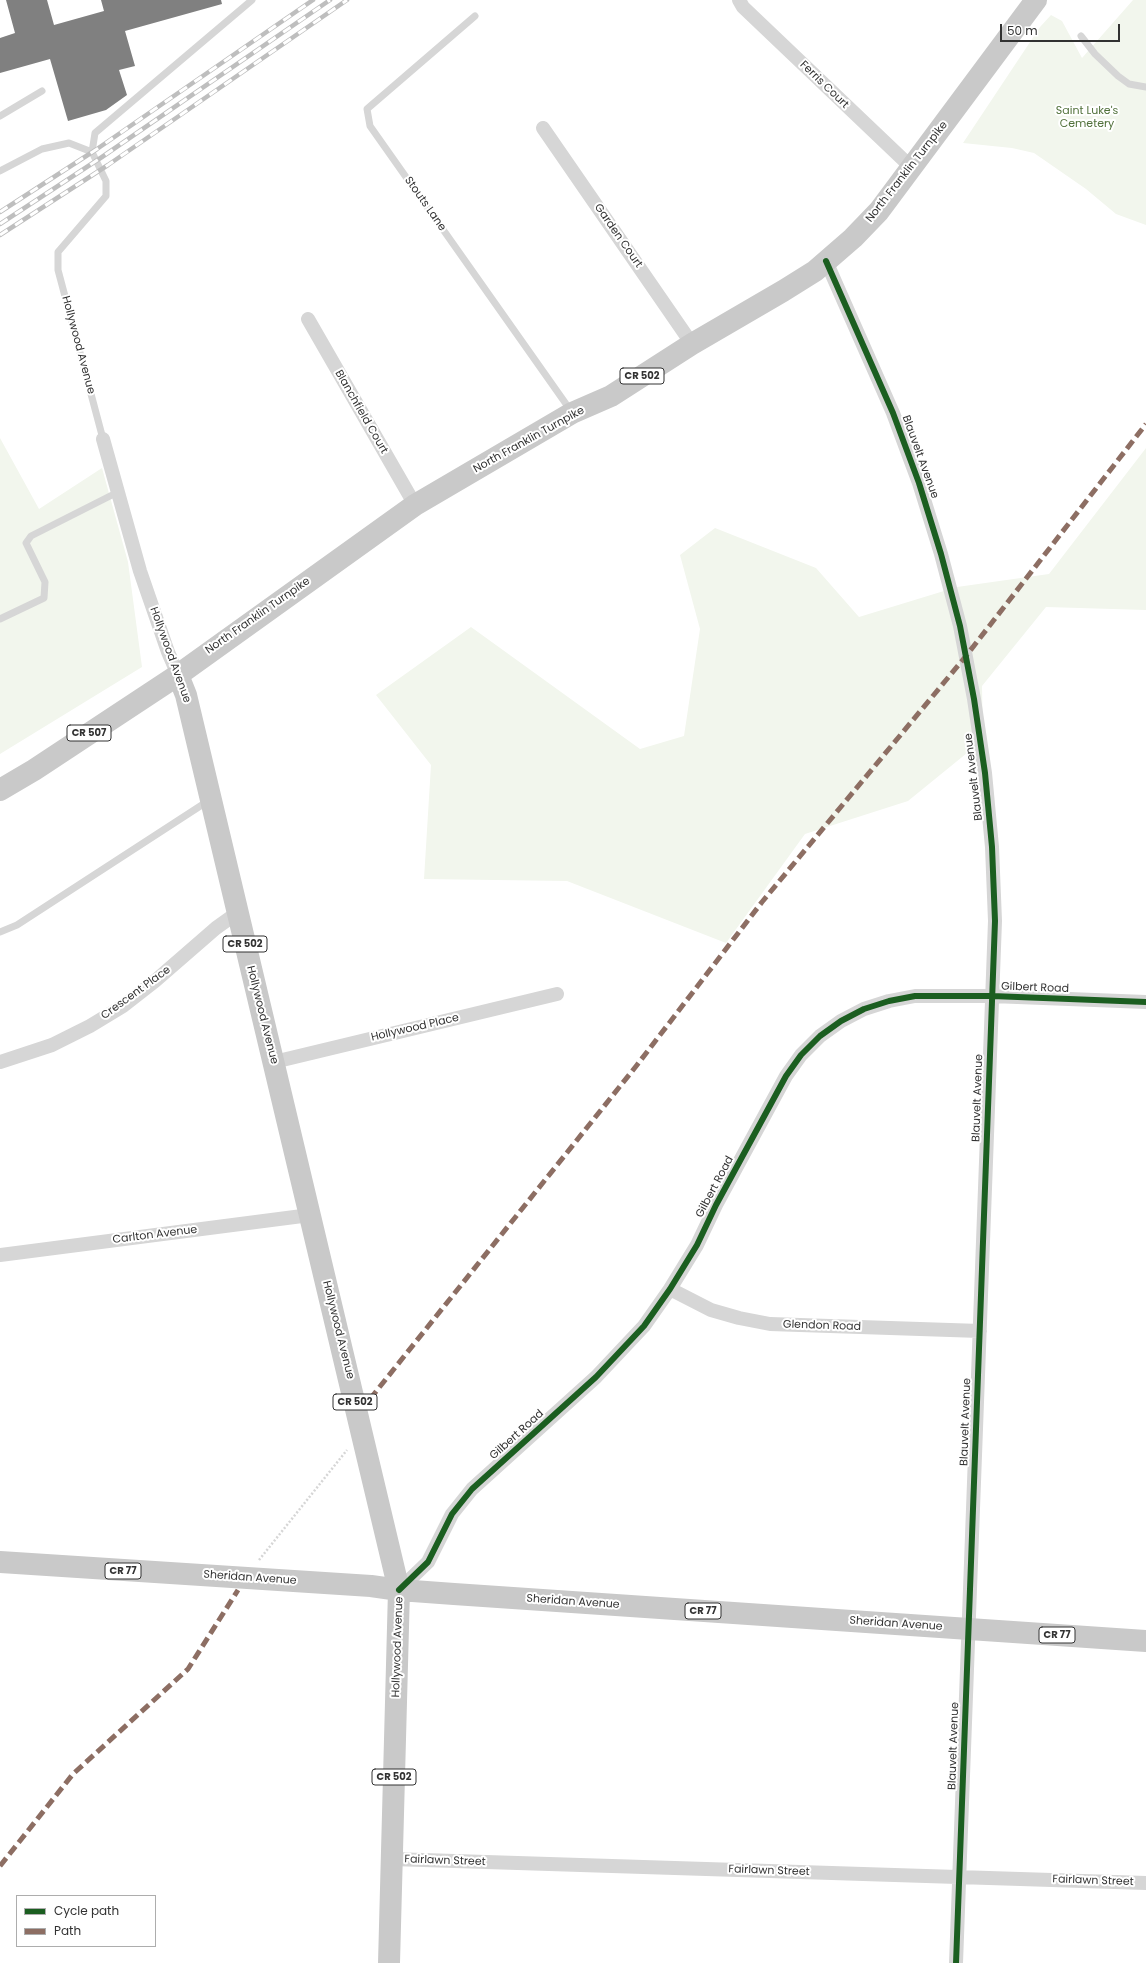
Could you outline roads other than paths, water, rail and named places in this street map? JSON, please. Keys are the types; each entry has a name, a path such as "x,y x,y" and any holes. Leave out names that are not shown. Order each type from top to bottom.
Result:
{"main road":[{"name":"North Franklin Turnpike","path":"0,790 34,770 178,675 415,505 572,413 611,396 692,344 783,291 826,261 853,238 879,211 1036,0"},
{"name":"Hollywood Avenue","path":"178,675 186,694 399,1590 389,1963"},
{"name":"Sheridan Avenue","path":"0,1562 356,1585 399,1590 1146,1641"}],"street":[{"name":"Ferris Court","path":"739,0 743,7 912,168"},
{"name":"Garden Court","path":"543,128 692,344"},
{"name":"Blauvelt Avenue","path":"826,261 893,413 919,483 941,554 960,626 978,728 992,847 995,921 956,1963"},
{"name":"Blanchfield Court","path":"308,320 415,505"},
{"name":"Hollywood Avenue","path":"103,439 140,572 168,652 178,675"},
{"name":"Crescent Place","path":"0,1062 52,1044 90,1026 110,1014 155,981 216,928 237,913"},
{"name":"Hollywood Place","path":"274,1062 557,994"},
{"name":"Gilbert Road","path":"399,1590 428,1562 452,1514 472,1489 614,1358 644,1326 670,1289 697,1245 716,1205 786,1076 801,1055 820,1036 847,1018 864,1009 889,1001 915,996 992,996 1146,1002"},
{"name":"Carlton Avenue","path":"0,1255 310,1215"},
{"name":"Glendon Road","path":"670,1289 711,1310 739,1318 770,1324 980,1331"},
{"name":"Fairlawn Street","path":"392,1859 1146,1883"}],"lane":[{"path":"0,170 42,149 69,142 92,152 95,133 252,0"},
{"name":"Stouts Lane","path":"475,16 366,109 370,126 572,413"},
{"path":"1081,36 1095,54 1118,76 1129,84 1146,87"},
{"path":"0,116 42,91"},
{"name":"Hollywood Avenue","path":"92,152 106,181 106,196 58,252 58,270 103,439"},
{"path":"0,619 44,598 45,582 26,543 31,536 118,492"},
{"path":"0,932 16,925 211,799"}],"railway":[{"path":"0,212 97,149 313,0"},
{"path":"0,224 102,157 330,0"},
{"path":"0,235 108,165 347,0"}],"park label":[{"name":"Saint Luke's Cemetery","path":"1087,117"}]}
